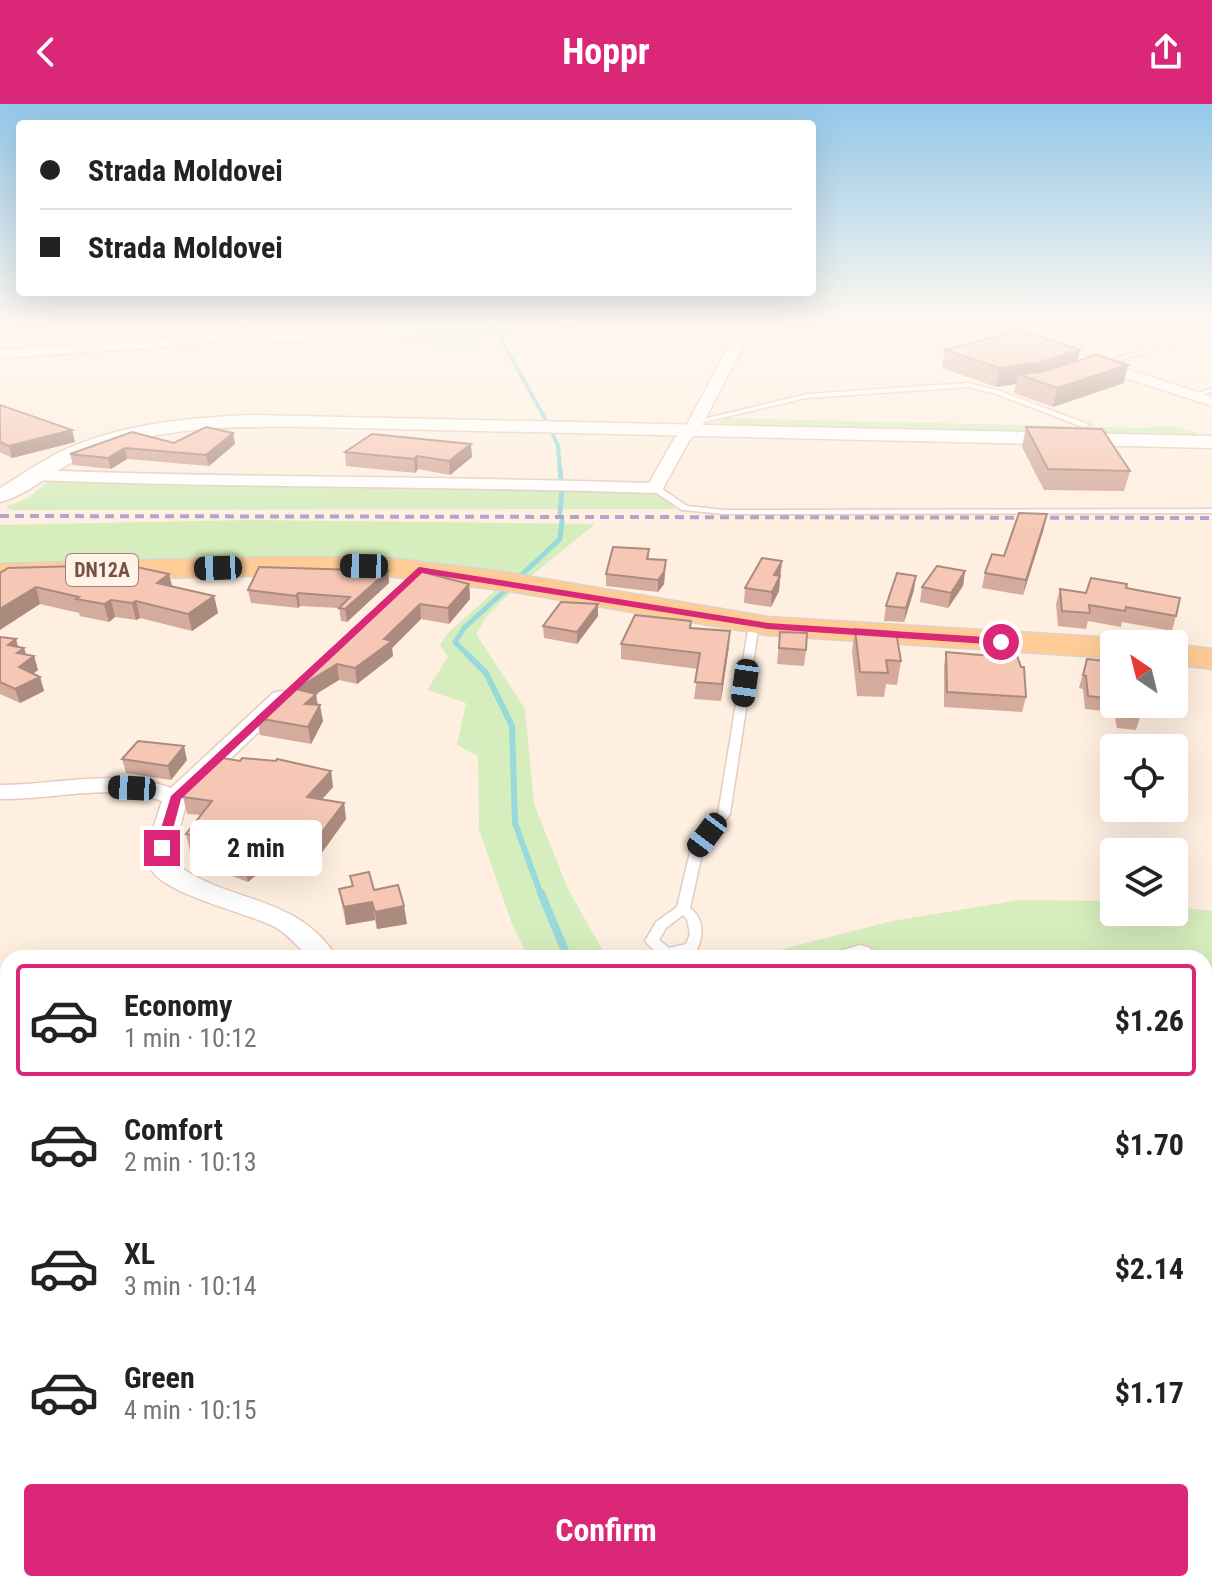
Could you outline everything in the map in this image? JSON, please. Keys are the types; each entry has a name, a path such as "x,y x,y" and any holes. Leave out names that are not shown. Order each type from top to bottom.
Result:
{"main road":[{"name":"DN12A","path":"4,573 340,566 419,570 754,624 1100,647"},
{"path":"1188,656 1212,659"}],"street":[{"path":"34,475 221,482 466,482 655,488 711,392"},
{"path":"1181,392 1212,402"},
{"path":"0,496 59,461 109,440 152,429 238,421 693,426 1211,442"},
{"path":"0,477 59,461"},
{"path":"394,594 419,570"},
{"path":"301,680 175,798 162,848 164,868 179,881 285,920 317,950"},
{"path":"0,792 107,787 158,789 175,798"}],"lane":[{"path":"693,426 807,396 860,392"},
{"path":"996,392 1086,425"},
{"path":"1193,396 1204,392"},
{"path":"655,488 685,508 725,512 1212,511"},
{"path":"683,909 697,848 724,814 754,624"}],"green space":[{"path":"724,418 1143,428 1170,426 1197,433 1189,439 715,427"},
{"path":"51,479 670,491 674,509 13,510 5,507 28,498"},
{"path":"248,520 595,524 531,576 399,561 332,558 199,559 0,567 0,525"},
{"path":"498,588 511,592 487,616 476,634 525,709 534,804 568,889 602,950 525,950 512,924 479,829 478,756 457,745 466,703 427,690 448,657 440,645 448,633"},
{"path":"1019,900 1100,901 1100,926 1188,926 1188,908 1212,911 1212,950 779,950 892,921"}],"building":[{"path":"0,405 72,430 9,446 0,442"},
{"path":"206,427 233,433 206,455 125,448 108,458 70,454 132,432 174,443"},
{"path":"1026,427 1102,429 1130,471 1048,469"},
{"path":"372,434 471,444 449,461 345,452"},
{"path":"1019,513 1047,514 1026,580 985,573 992,554 1004,556"},
{"path":"613,547 649,549 647,559 666,560 664,572 658,580 606,574"},
{"path":"762,558 782,561 774,575 780,576 772,592 745,588"},
{"path":"127,565 169,574 157,583 214,596 188,614 136,601 111,600 104,604 36,587 0,609 0,573 8,568 82,566 113,574"},
{"path":"937,566 965,571 951,593 922,587"},
{"path":"259,567 388,571 345,609 339,608 350,597 298,593 296,596 248,590"},
{"path":"419,568 430,570 426,573 469,584 448,608 420,604 384,639 392,641 355,668 337,664 296,689 316,694 305,704 320,705 308,727 257,718"},
{"path":"897,573 916,576 906,608 886,606"},
{"path":"1091,578 1180,598 1176,616 1126,607 1125,611 1089,605 1090,613 1062,611 1060,589 1086,593"},
{"path":"561,602 598,604 577,632 543,626"},
{"path":"635,615 691,621 690,628 730,631 722,684 695,682 700,653 621,644"},
{"path":"855,629 896,632 901,661 886,660 888,673 860,672"},
{"path":"780,632 807,633 806,650 779,648"},
{"path":"0,637 16,639 8,645 24,648 17,653 34,656 19,667 40,677 15,689 0,682"},
{"path":"989,646 1014,647 1021,667 1024,667 1026,697 947,692 946,652 993,656"},
{"path":"1087,659 1100,660 1100,697 1088,696 1086,676 1083,675"},
{"path":"138,741 184,746 168,766 122,759"},
{"path":"216,757 240,761 242,758 277,759 331,771 307,797 344,803 318,837 285,831 244,865 224,858 242,843 186,834 212,801 183,797 186,786"},
{"path":"369,872 374,890 398,885 404,906 375,912 372,902 344,907 339,889 353,886 350,876"}],"waterway":[{"path":"530,392 548,424"},
{"path":"551,430 558,446 560,470"},
{"path":"560,468 561,481"},
{"path":"560,513 562,488"},
{"path":"517,579 560,539 562,521"},
{"path":"510,586 464,628 455,642 486,673 512,726 515,823 541,895"},
{"path":"541,893 565,950"}],"railway":[{"path":"0,516 1212,518"}],"route":[{"path":"162,848 175,798 419,570 509,582 768,626 1001,642"}]}
